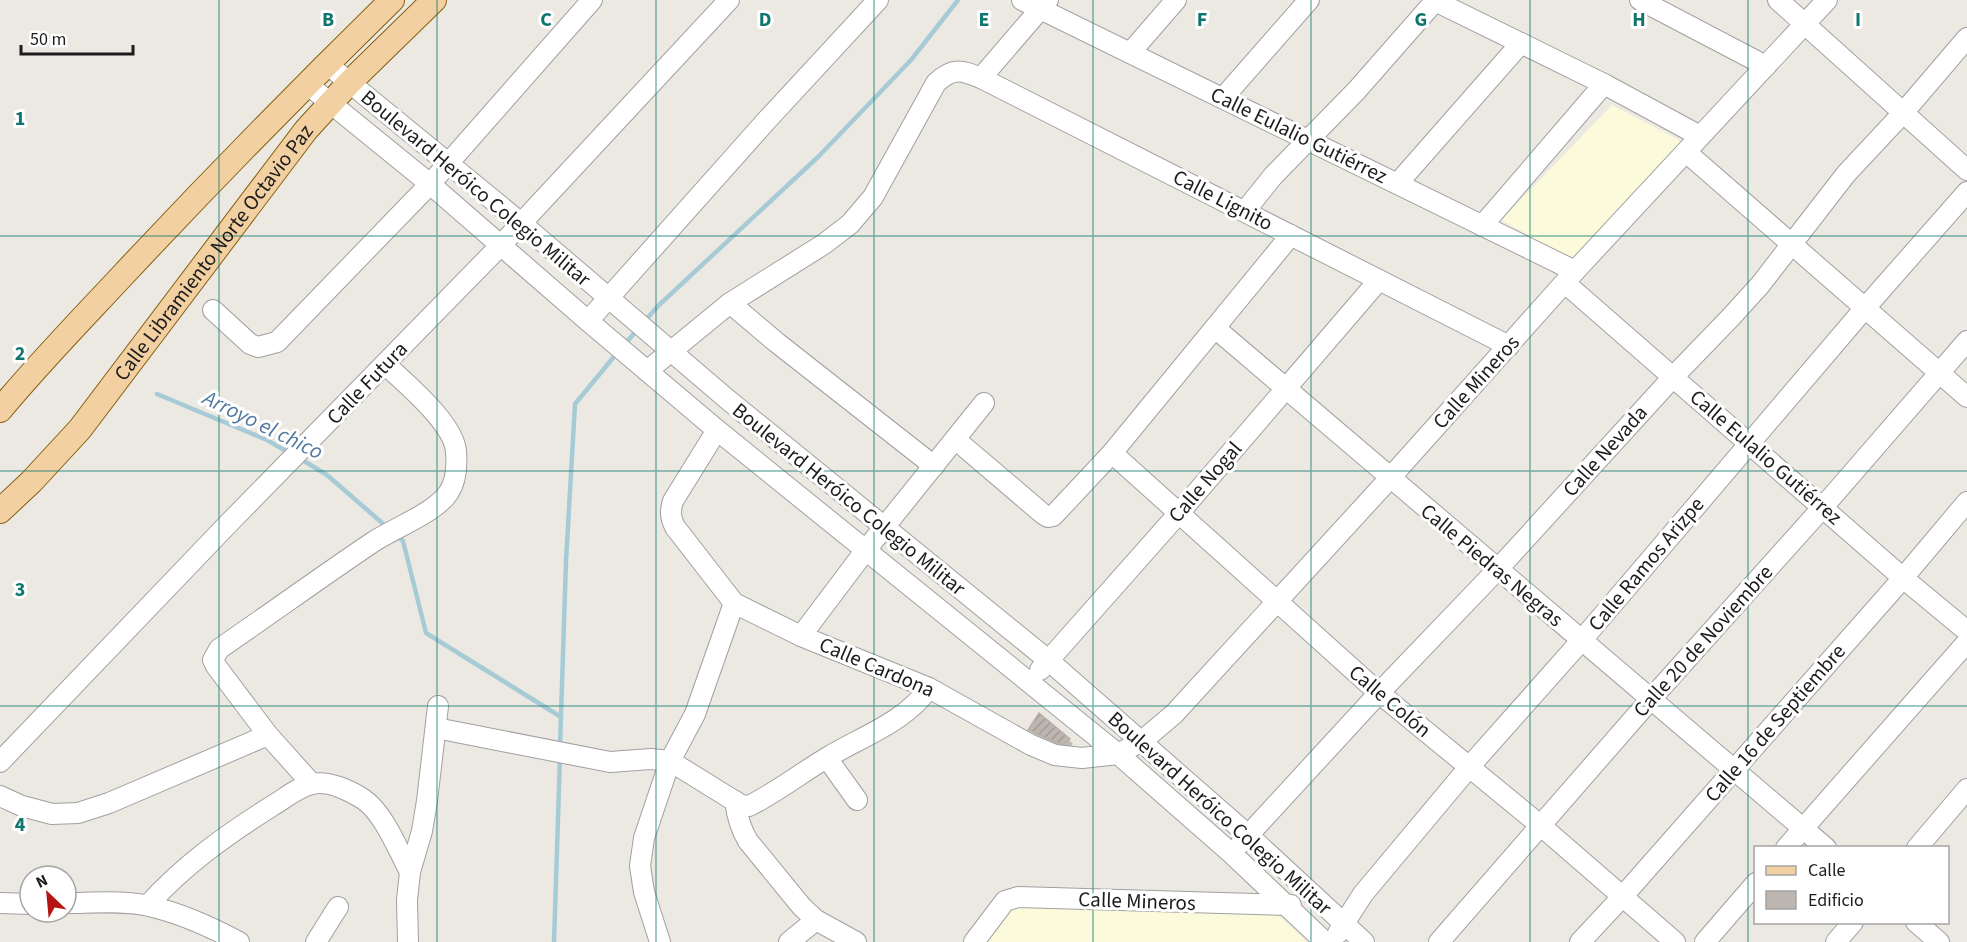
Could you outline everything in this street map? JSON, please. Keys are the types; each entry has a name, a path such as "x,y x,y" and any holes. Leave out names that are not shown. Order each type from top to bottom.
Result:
{"main road":[{"name":"Calle Libramiento Norte Octavio Paz","path":"0,410 23,382 160,235 392,0"},
{"name":"Calle Libramiento Norte Octavio Paz","path":"0,511 81,429 306,130 349,83 434,0"}],"street":[{"path":"213,310 250,344 258,347 277,342 430,184 592,0"},
{"name":"Calle Futura","path":"0,762 228,524 501,245 729,0"},
{"path":"588,321 767,120 878,0"},
{"name":"Calle Eulalio Gutiérrez","path":"1023,0 1044,4 1130,53 1398,183 1482,226 1570,277 1674,376 1903,578 1967,631"},
{"path":"1130,53 1176,0"},
{"path":"1223,98 1309,0"},
{"path":"1245,211 1274,176 1357,90 1435,0 1604,84 1700,136"},
{"path":"1640,0 1766,66"},
{"path":"1778,0 1967,170"},
{"name":"Calle Mineros","path":"1118,754 1142,741 1174,714 1570,277 1827,0"},
{"path":"981,78 1044,4"},
{"name":"Calle Nevada","path":"1231,854 1738,309 1846,174 1904,113 1967,38"},
{"path":"1398,183 1521,43"},
{"name":"Boulevard Heróico Colegio Militar","path":"327,64 521,223 669,351 1048,660 1248,835 1364,942"},
{"name":"Calle Lignito","path":"730,303 824,244 850,224 873,197 936,83 954,71 965,71 1509,346"},
{"name":"Boulevard Heróico Colegio Militar","path":"307,84 430,184 717,430 1118,754 1231,854 1325,942"},
{"path":"1482,226 1604,84"},
{"path":"1686,152 1967,397"},
{"name":"Calle Ramos Arizpe","path":"1333,942 1363,894 1470,766 1581,641 1864,308 1967,192"},
{"path":"955,439 1043,514 1048,517 1059,512 1112,453 1291,235"},
{"name":"Calle Nogal","path":"1030,682 1379,280"},
{"path":"647,371 730,303 934,466"},
{"name":"Calle Piedras Negras","path":"1215,328 1824,846"},
{"name":"Calle 20 de Noviembre","path":"1438,942 1967,341"},
{"path":"312,784 268,735 213,660 219,649 374,542 439,503 450,491 456,473 456,449 449,432 433,410 385,364"},
{"path":"801,636 865,550 984,403"},
{"name":"Calle Cardona","path":"717,430 674,501 671,519 734,603 801,636 929,688 1030,745 1056,754 1082,758 1118,754"},
{"name":"Calle Colón","path":"1112,453 1379,693 1470,766 1675,942"},
{"name":"Calle 16 de Septiembre","path":"1580,942 1903,578 1967,502"},
{"path":"660,942 644,892 640,866 644,838 670,761 695,714 734,603"},
{"path":"1788,846 1967,642"},
{"path":"436,728 610,762 651,759 670,761 741,805 749,806 909,710 920,701 929,688"},
{"path":"408,942 407,900 410,872 423,821 438,706"},
{"path":"0,796 22,806 52,814 78,813 268,735"},
{"path":"827,758 857,800"},
{"path":"148,905 167,884 202,853 245,823 301,788 312,784 323,783 365,800 380,817 410,872"},
{"path":"1919,846 1967,789"},
{"path":"735,801 741,830 802,907 816,920 856,942"},
{"path":"1705,942 1754,884"},
{"name":"Calle Mineros","path":"974,942 1005,901 1018,897 1286,906 1321,902"},
{"path":"0,903 18,904"},
{"path":"78,903 148,905 180,915 239,942"},
{"path":"316,942 338,908"},
{"path":"789,942 816,920"},
{"path":"1836,942 1851,924"},
{"path":"1918,924 1939,942"}],"shaded area":[{"path":"1612,105 1683,142 1573,259 1501,220"},
{"path":"1012,904 1276,913 1307,942 984,942"}],"building":[{"path":"1039,713 1070,739 1063,744 1058,743 1028,730"}],"waterway":[{"path":"644,322 658,306 818,157 911,60 958,0"},
{"path":"625,344 637,330"},
{"path":"560,746 566,561 575,404 617,353"},
{"name":"Arroyo el chico","path":"157,394 267,440 291,454"},
{"name":"Arroyo el chico","path":"299,458 327,475 388,528"},
{"name":"Arroyo el chico","path":"397,536 403,541 426,633 561,717"},
{"path":"554,942 560,757"}]}
